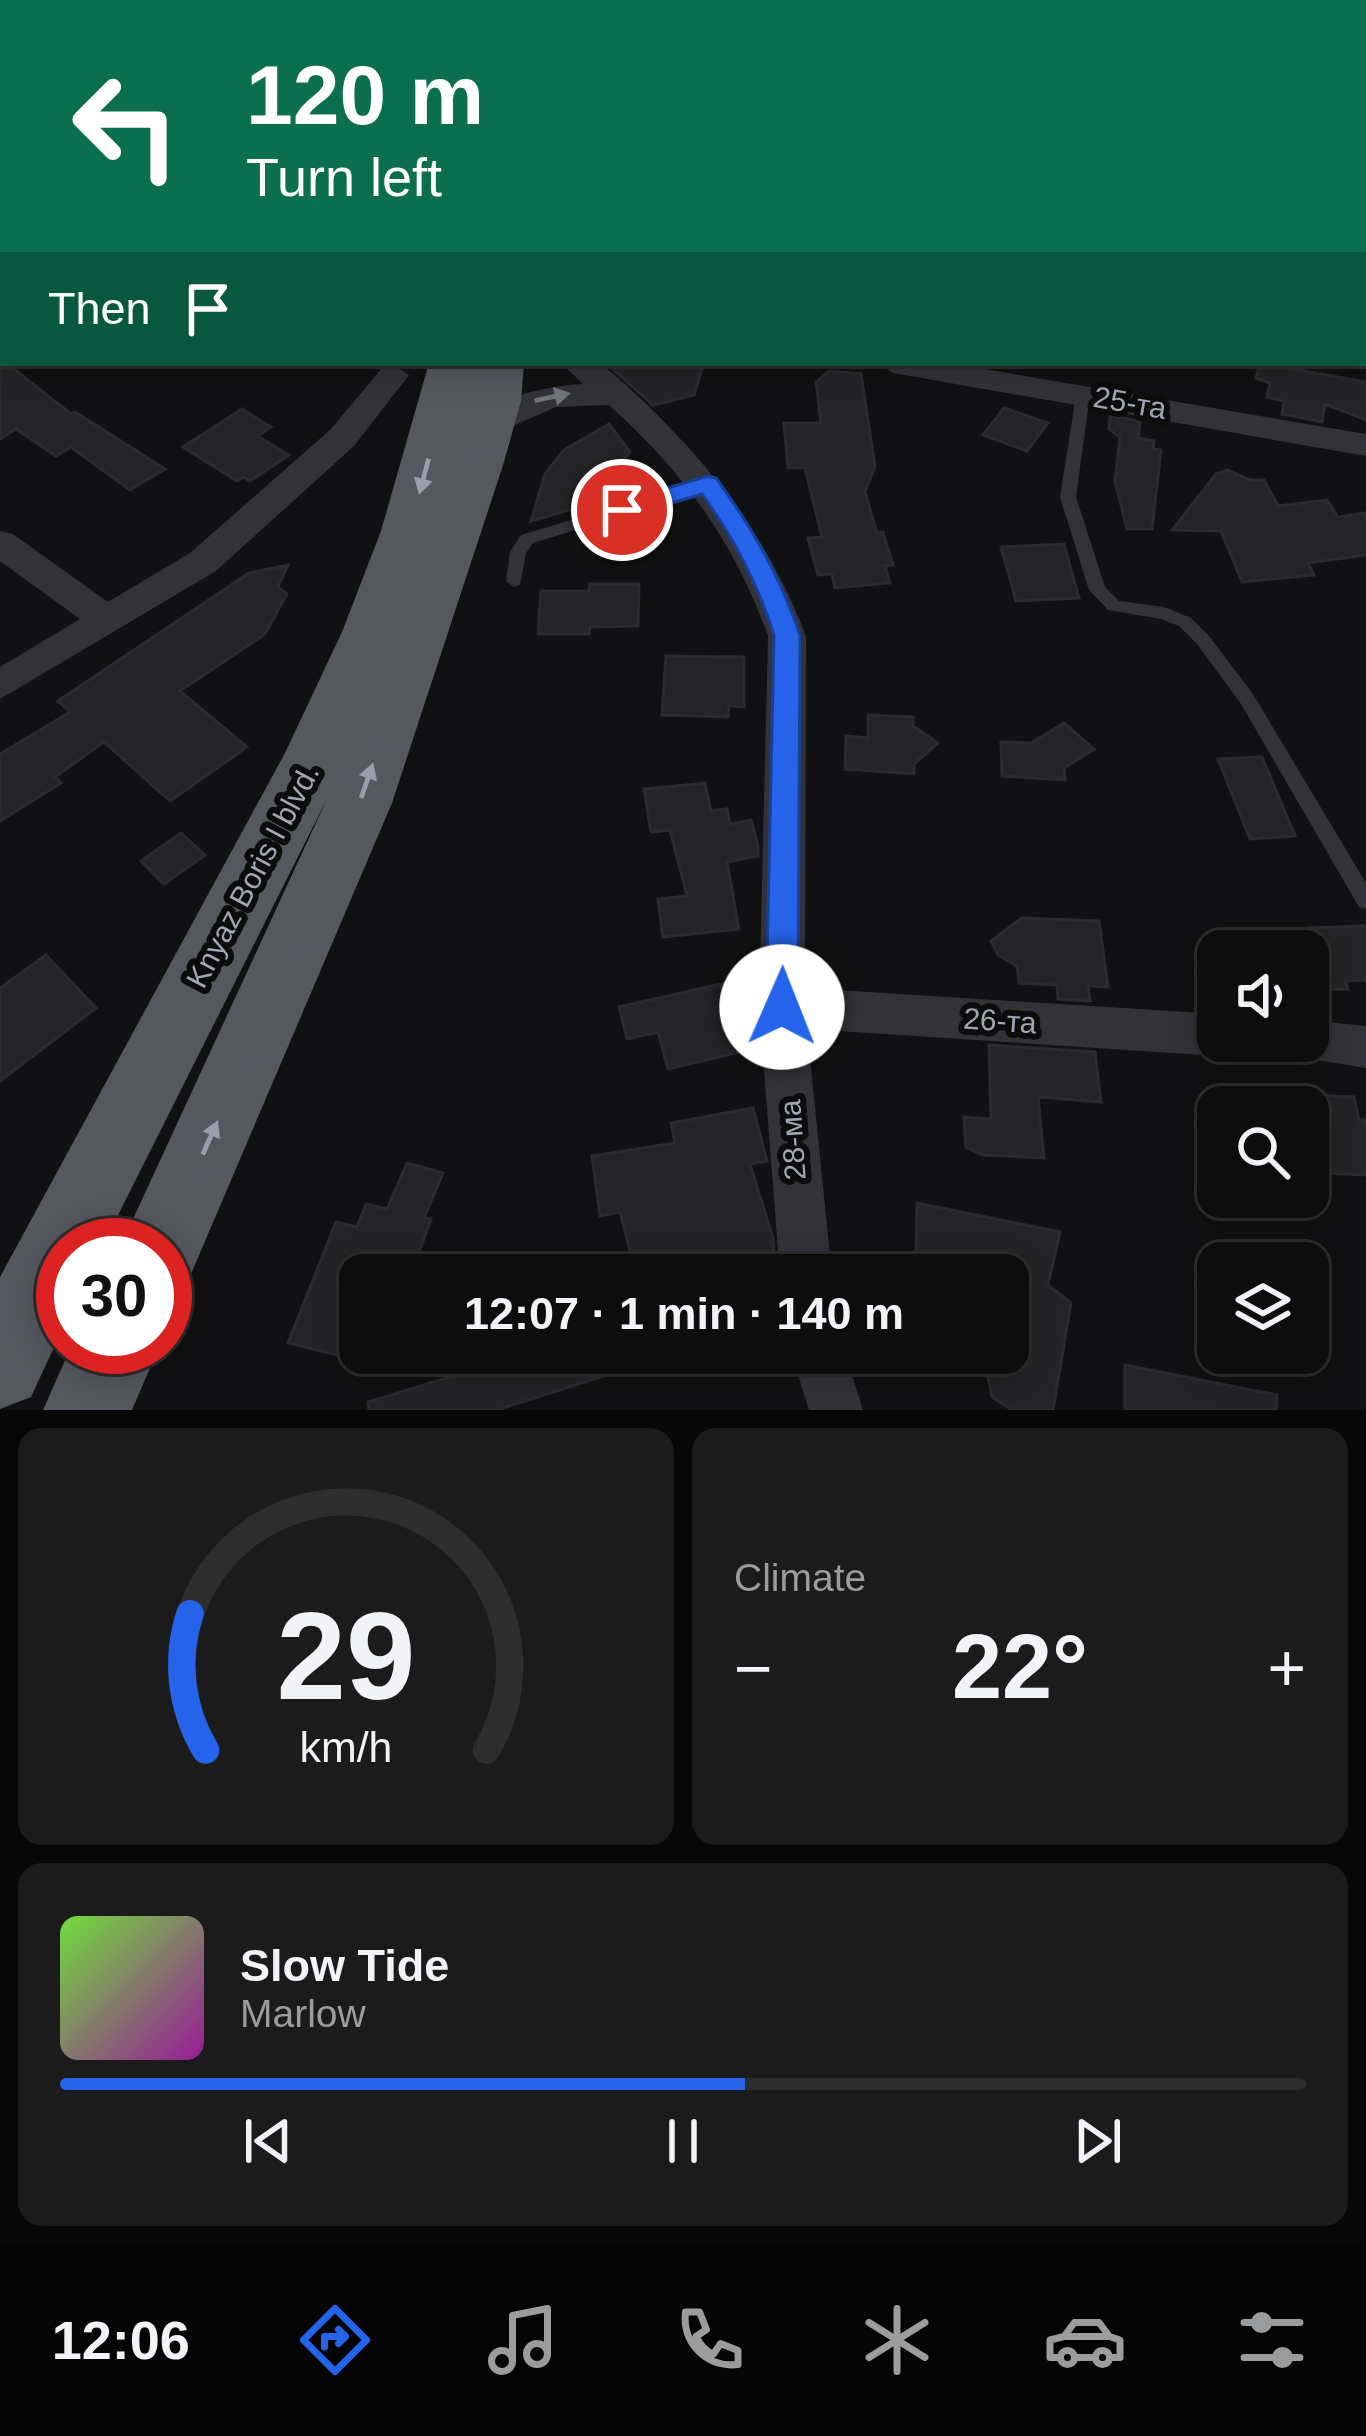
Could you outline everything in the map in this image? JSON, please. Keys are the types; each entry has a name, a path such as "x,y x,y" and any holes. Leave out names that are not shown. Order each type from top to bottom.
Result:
{"highway":[{"name":"Knyaz Boris I blvd.","path":"0,1366 316,757 372,632 409,531 423,369"},
{"name":"Knyaz Boris I blvd.","path":"174,1218 359,802 493,394"},
{"path":"0,1347 89,1187"},
{"path":"87,1410 104,1374"}],"street":[{"name":"28-ма","path":"581,366 622,397 708,484 749,542 787,635 782,1007 804,1254"},
{"name":"25-та","path":"911,366 1366,445"},
{"path":"0,685 203,562 423,369"},
{"path":"493,394 529,402 589,391 622,397"},
{"path":"0,543 108,621"},
{"name":"26-та","path":"782,1007 1197,1034"},
{"path":"1329,1043 1366,1047"},
{"path":"825,1374 836,1410"}],"lane":[{"path":"1083,395 1068,497 1097,590 1114,606 1164,613 1185,622 1203,640 1247,699 1366,901"},
{"path":"514,581 518,552 527,539 708,484"}],"building":[{"path":"0,366 10,366 71,414 75,412 165,469 130,490 71,447 56,456 16,429 0,439"},
{"path":"609,366 703,366 694,395 653,405"},
{"path":"1259,366 1277,366 1366,382 1366,420 1325,404 1322,422 1282,414 1284,401 1267,397 1270,383 1256,378"},
{"path":"829,371 861,374 875,466 865,492 893,565 885,566 890,583 835,588 832,574 818,575 808,538 822,537 805,468 788,468 784,423 821,423 816,382"},
{"path":"1004,408 1048,423 1027,451 983,435"},
{"path":"242,409 271,427 257,436 289,455 250,481 243,477 237,481 183,447"},
{"path":"1110,416 1140,421 1138,438 1154,441 1153,449 1161,450 1152,529 1127,529 1115,481 1120,437 1109,429"},
{"path":"609,424 630,452 587,505 531,521 545,474 564,450"},
{"path":"1227,470 1250,480 1264,480 1278,506 1327,500 1338,517 1366,513 1366,555 1308,563 1314,575 1242,582 1221,531 1172,530 1216,474"},
{"path":"1064,544 1079,598 1016,601 1001,547"},
{"path":"288,565 278,587 287,594 265,634 180,691 247,747 170,801 104,742 55,777 61,783 0,821 0,754 70,712 58,701 249,573"},
{"path":"590,584 639,584 638,626 590,627 589,634 538,634 541,591 589,591"},
{"path":"666,656 744,657 744,707 729,706 728,717 662,715"},
{"path":"868,715 913,717 913,726 938,743 914,764 914,774 845,769 846,736 868,738"},
{"path":"1064,723 1094,749 1064,768 1065,780 1002,776 1001,742 1031,743"},
{"path":"1262,757 1295,836 1250,839 1218,759"},
{"path":"705,783 711,811 727,809 730,824 751,820 758,845 758,856 727,862 739,929 663,937 658,899 687,896 670,830 651,832 644,789"},
{"path":"181,833 205,855 164,884 141,861"},
{"path":"1022,918 1099,921 1108,987 1088,986 1090,1001 1058,999 1057,985 1019,983 1017,966 998,955 991,941"},
{"path":"1366,926 1366,980 1345,981 1348,989 1329,990 1329,930 1308,928"},
{"path":"46,955 96,1008 0,1081 0,988"},
{"path":"739,980 758,1048 668,1069 658,1032 627,1039 619,1007"},
{"path":"989,1045 1095,1052 1101,1102 1038,1097 1044,1158 983,1155 966,1147 964,1117 991,1119"},
{"path":"1329,1096 1354,1097 1359,1120 1366,1120 1366,1175 1329,1173"},
{"path":"753,1108 767,1161 750,1164 774,1254 631,1254 620,1212 600,1216 592,1156 675,1143 671,1123"},
{"path":"407,1163 443,1173 424,1218 431,1219 418,1254 339,1254 339,1356 288,1343 336,1222 357,1227 366,1204 387,1209"},
{"path":"917,1203 1060,1232 1048,1285 1071,1303 1053,1410 1012,1410 992,1397 987,1374 1029,1374 1029,1254 916,1254"},
{"path":"1125,1365 1277,1395 1276,1410 1125,1410"},
{"path":"460,1374 610,1374 497,1410 369,1410 368,1402"}],"route":[{"path":"622,510 708,484 749,542 787,635 782,1007"}]}
